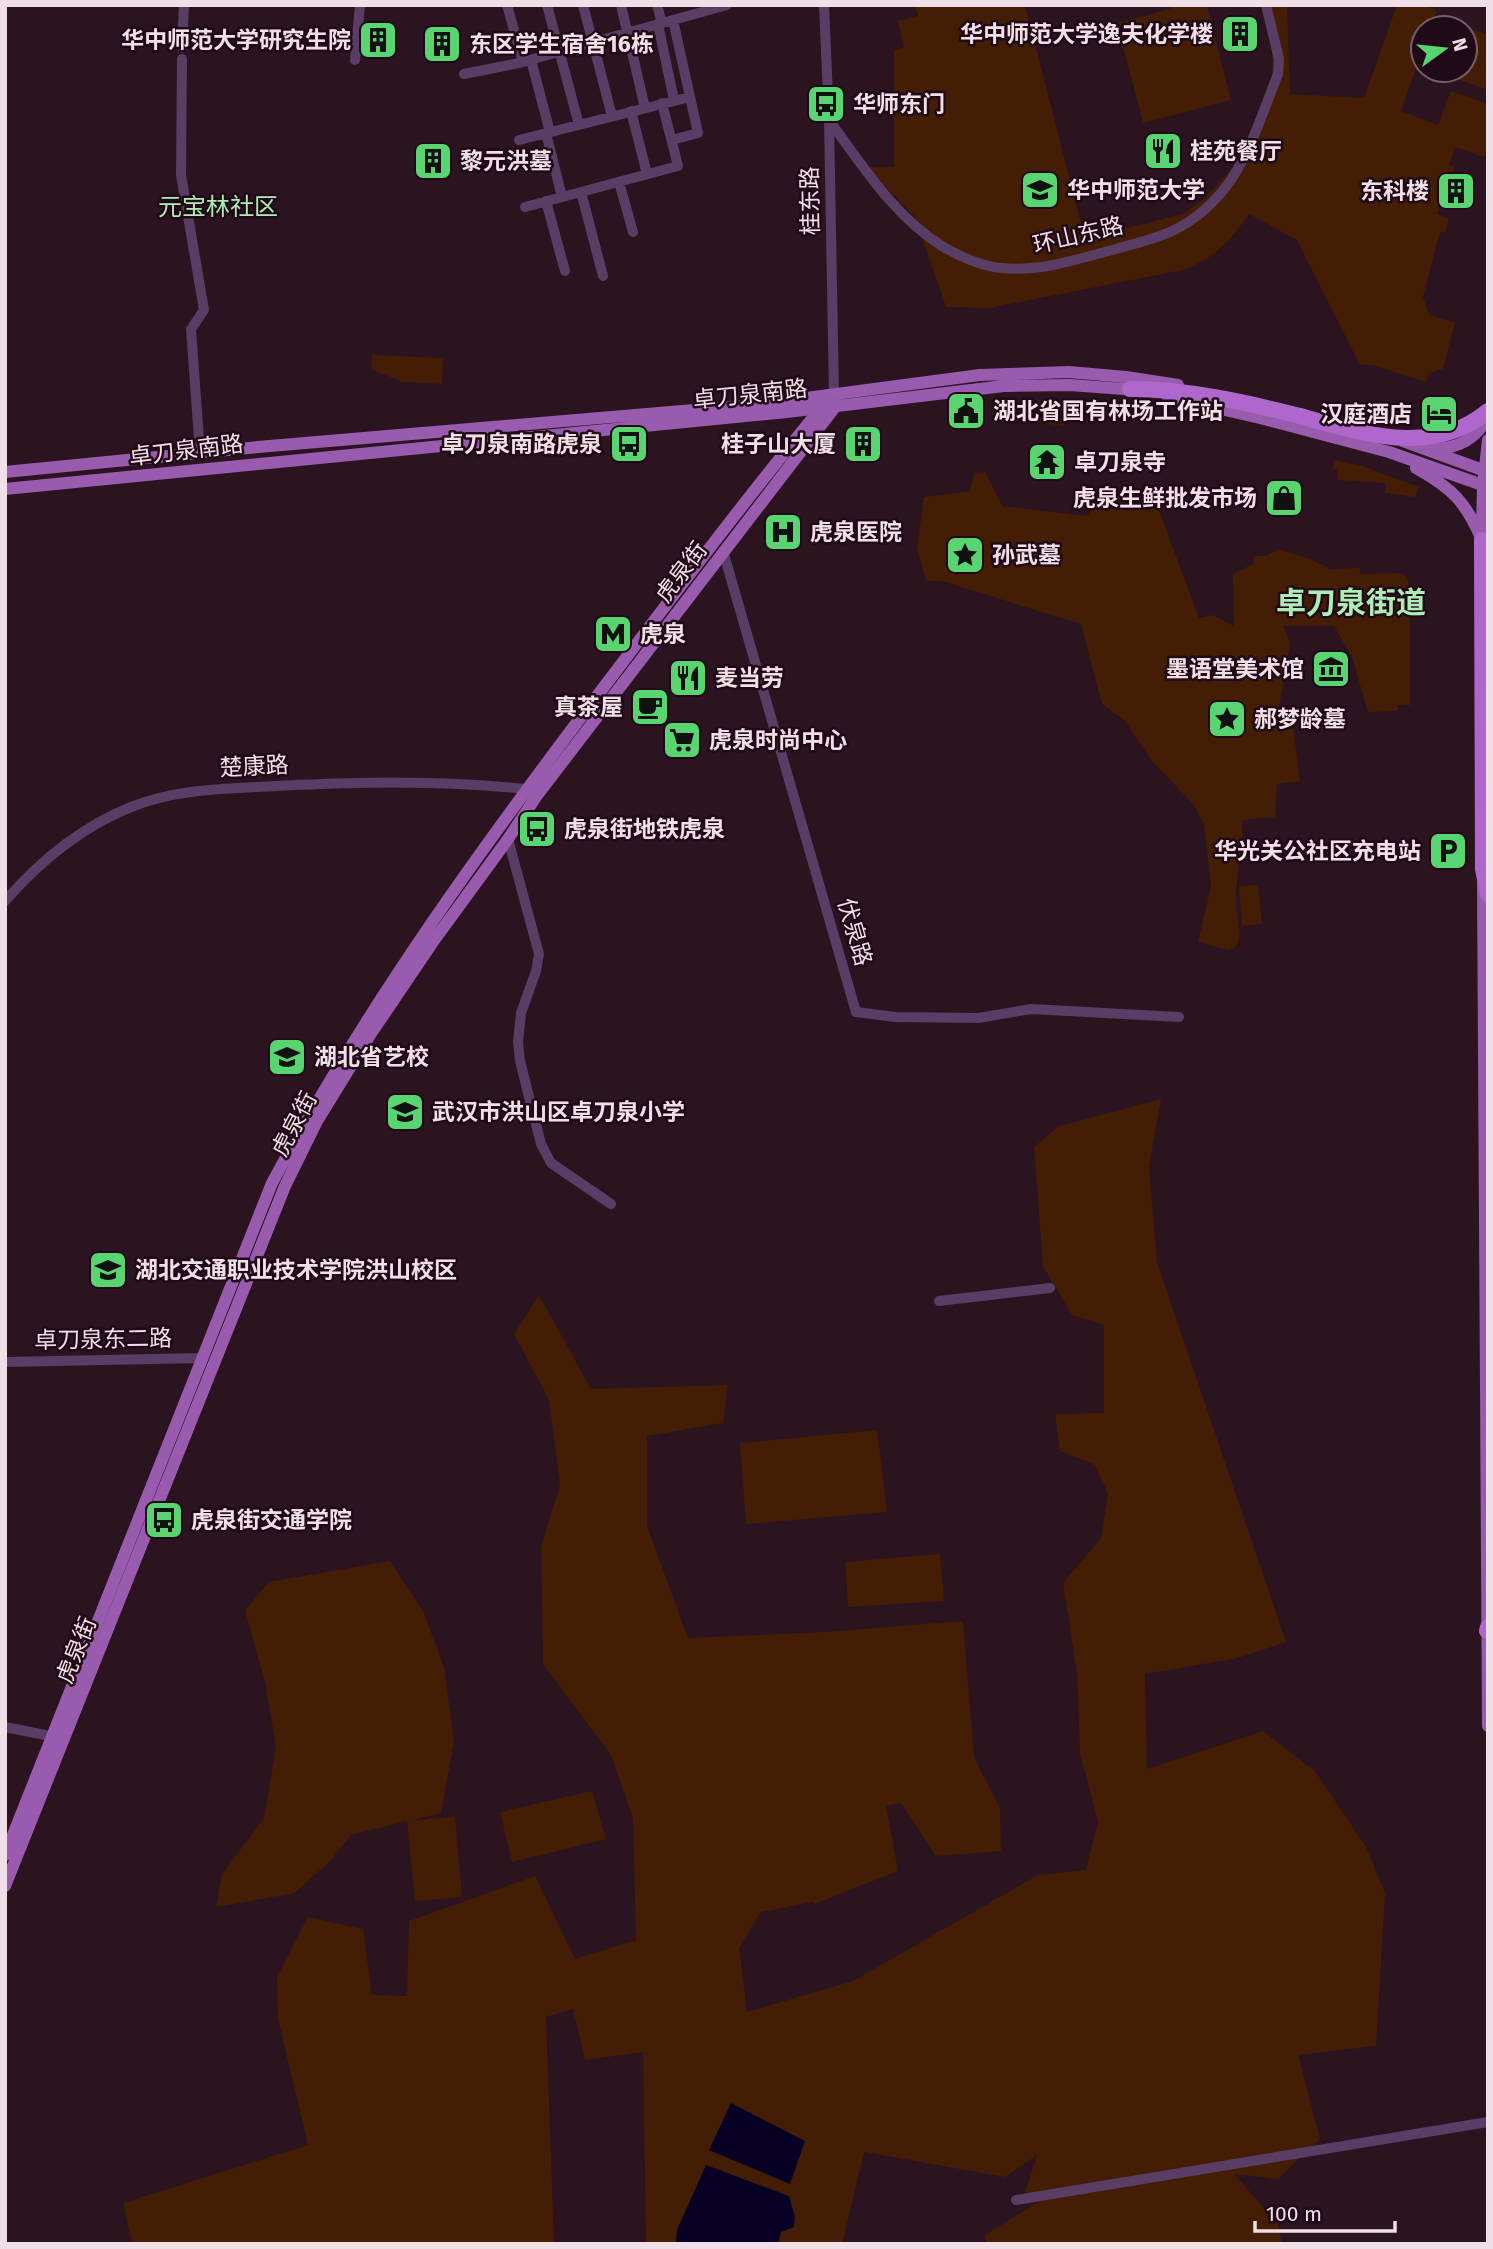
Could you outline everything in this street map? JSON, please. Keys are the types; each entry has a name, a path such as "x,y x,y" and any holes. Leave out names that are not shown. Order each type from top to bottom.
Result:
{"highway":[{"path":"1130,389 1155,389 1198,395 1300,416 1378,437 1416,439 1458,429 1488,411"},
{"path":"1482,540 1485,573 1483,869 1488,894"}],"main road":[{"name":"卓刀泉南路","path":"5,489 787,412 821,408 835,401 980,374 1040,371 1097,374 1239,395 1309,412 1426,448 1486,479"},
{"name":"卓刀泉南路","path":"5,472 200,453 1004,386 1070,385 1130,389 1260,418 1486,479"},
{"name":"虎泉街","path":"5,1855 57,1739 285,1186 317,1121 370,1035 435,939 508,839 532,792 723,551 835,401"},
{"name":"虎泉街","path":"5,1886 57,1739 202,1358 272,1183 308,1116 359,1031 532,792 792,443 821,408"},
{"path":"787,412 793,428 792,443"},
{"path":"1426,448 1446,448 1464,443 1479,431 1488,418"},
{"path":"1482,540 1488,440"},
{"path":"1389,452 1453,491 1467,508 1482,540"},
{"path":"1483,869 1488,1726"}],"street":[{"path":"184,5 181,175 204,310 191,329 200,453"},
{"path":"355,60 360,5"},
{"path":"507,5 548,132 562,197"},
{"path":"547,5 579,125"},
{"path":"583,5 612,116"},
{"path":"621,5 645,108"},
{"path":"657,5 690,97 698,133 672,140"},
{"path":"464,74 527,61 664,23 704,8 727,5"},
{"name":"桂东路","path":"824,5 835,401"},
{"name":"环山东路","path":"829,120 872,179 911,222 945,247 989,266 1029,268 1070,261 1178,229 1206,209 1228,185 1244,157 1278,74 1279,59 1266,5"},
{"path":"664,23 674,100"},
{"path":"519,140 690,97"},
{"path":"525,207 678,166 662,103"},
{"path":"631,111 648,174"},
{"path":"619,182 633,232"},
{"path":"581,192 603,276"},
{"path":"547,201 565,271"},
{"name":"伏泉路","path":"723,551 856,1012 895,1017 978,1018 1031,1009 1179,1017"},
{"name":"楚康路","path":"5,901 43,861 81,832 132,806 175,794 213,789 370,781 467,783 532,792"},
{"path":"508,839 539,954 521,1013 518,1042 520,1061 541,1144 551,1163 611,1204"},
{"path":"939,1301 1050,1288"},
{"name":"卓刀泉东二路","path":"5,1362 202,1358"},
{"path":"5,1727 57,1739"},
{"path":"1016,2200 1488,2122"}],"shaded area":[{"path":"915,5 1025,5 1085,239 1182,214 1211,191 1251,146 1260,131 1270,96 1272,60 1269,5 1287,5 1290,94 1364,98 1397,5 1423,5 1437,10 1435,14 1409,14 1410,84 1401,111 1438,125 1451,91 1488,104 1488,147 1484,157 1455,147 1449,165 1454,167 1437,214 1449,219 1445,233 1440,232 1423,297 1429,315 1455,322 1443,369 1429,373 1426,382 1372,365 1360,365 1297,240 1249,214 1221,248 1183,270 989,308 946,307 915,217 867,167 894,167 894,50 904,47 898,21 918,16"},
{"path":"1171,5 1207,5 1231,100 1143,123 1117,23 1170,9"},
{"path":"1479,32 1488,35 1488,90 1471,84 1479,84"},
{"path":"372,355 443,358 442,384 402,382 371,369"},
{"path":"1027,402 1067,402 1064,426 1025,421"},
{"path":"1334,460 1362,466 1419,487 1415,497 1385,493 1385,483 1338,480 1337,469 1333,469"},
{"path":"985,472 1002,506 1089,516 1093,488 1134,492 1158,508 1199,618 1213,615 1234,626 1233,574 1253,564 1254,556 1267,556 1278,549 1308,558 1330,569 1360,568 1360,574 1400,573 1407,577 1410,587 1410,705 1398,705 1397,711 1368,712 1352,657 1334,626 1283,626 1290,643 1279,709 1292,719 1300,781 1277,784 1275,817 1242,820 1236,894 1240,933 1235,948 1228,950 1198,942 1211,886 1204,824 1194,805 1152,761 1125,721 1102,704 1081,624 942,581 926,581 917,548 924,497 970,491 974,473"},
{"path":"1258,885 1262,924 1242,926 1239,886"},
{"path":"1161,1099 1149,1167 1157,1262 1286,1642 1238,1658 1145,1674 1147,1769 1263,1731 1315,1771 1366,1847 1385,1893 1376,2046 1298,2055 1320,2139 1278,2179 1234,2174 1278,2224 1282,2244 986,2244 985,2235 1040,2201 1025,2192 1037,2155 1005,2177 864,2152 842,2244 646,2244 643,2052 585,2060 573,2009 546,2017 554,2244 132,2244 123,2203 308,2145 278,2019 277,1977 308,1917 363,1929 372,1995 407,1996 409,1921 535,1876 575,1959 636,1940 633,1818 611,1755 543,1664 541,1547 560,1485 549,1400 514,1334 539,1295 591,1389 728,1385 723,1423 647,1436 647,1526 688,1638 825,1632 963,1621 974,1757 1000,1808 1001,1851 936,1856 901,1803 886,1806 898,1871 815,1904 813,1902 761,1912 739,1948 747,2012 853,1981 1038,1875 1086,1870 1098,1822 1080,1753 1077,1673 1063,1583 1101,1538 1108,1494 1095,1465 1060,1451 1055,1414 1104,1413 1104,1325 1072,1315 1043,1266 1034,1147 1059,1126"},
{"path":"877,1430 887,1512 746,1524 740,1443"},
{"path":"940,1554 944,1601 848,1607 845,1562"},
{"path":"390,1561 423,1611 444,1667 454,1742 441,1813 413,1820 455,1817 462,1897 415,1901 407,1821 351,1835 330,1861 295,1893 216,1907 222,1874 264,1818 276,1747 265,1682 245,1610 269,1582"},
{"path":"592,1791 606,1839 512,1862 500,1812"},
{"path":"731,2103 805,2141 790,2184 709,2150"},
{"path":"706,2165 789,2196 795,2217 794,2227 781,2232 778,2244 676,2244 677,2230"}],"place":[{"name":"华中师范大学逸夫化学楼","path":"1240,34"},
{"name":"华中师范大学研究生院","path":"378,40"},
{"name":"东区学生宿舍16栋","path":"442,44"},
{"name":"华师东门","path":"826,104"},
{"name":"桂苑餐厅","path":"1163,151"},
{"name":"黎元洪墓","path":"433,161"},
{"name":"华中师范大学","path":"1040,190"},
{"name":"东科楼","path":"1456,191"},
{"name":"湖北省国有林场工作站","path":"966,411"},
{"name":"汉庭酒店","path":"1439,414"},
{"name":"卓刀泉南路虎泉","path":"629,444"},
{"name":"桂子山大厦","path":"863,444"},
{"name":"卓刀泉寺","path":"1047,462"},
{"name":"虎泉生鲜批发市场","path":"1284,498"},
{"name":"虎泉医院","path":"783,532"},
{"name":"孙武墓","path":"965,555"},
{"name":"虎泉","path":"613,634"},
{"name":"墨语堂美术馆","path":"1331,669"},
{"name":"麦当劳","path":"688,678"},
{"name":"真茶屋","path":"650,707"},
{"name":"郝梦龄墓","path":"1227,719"},
{"name":"虎泉时尚中心","path":"682,740"},
{"name":"虎泉街地铁虎泉","path":"537,829"},
{"name":"华光关公社区充电站","path":"1448,851"},
{"name":"湖北省艺校","path":"287,1057"},
{"name":"武汉市洪山区卓刀泉小学","path":"405,1112"},
{"name":"湖北交通职业技术学院洪山校区","path":"108,1270"},
{"name":"虎泉街交通学院","path":"164,1520"}],"district":[{"name":"元宝林社区","path":"218,207"},
{"name":"卓刀泉街道","path":"1351,603"}]}
